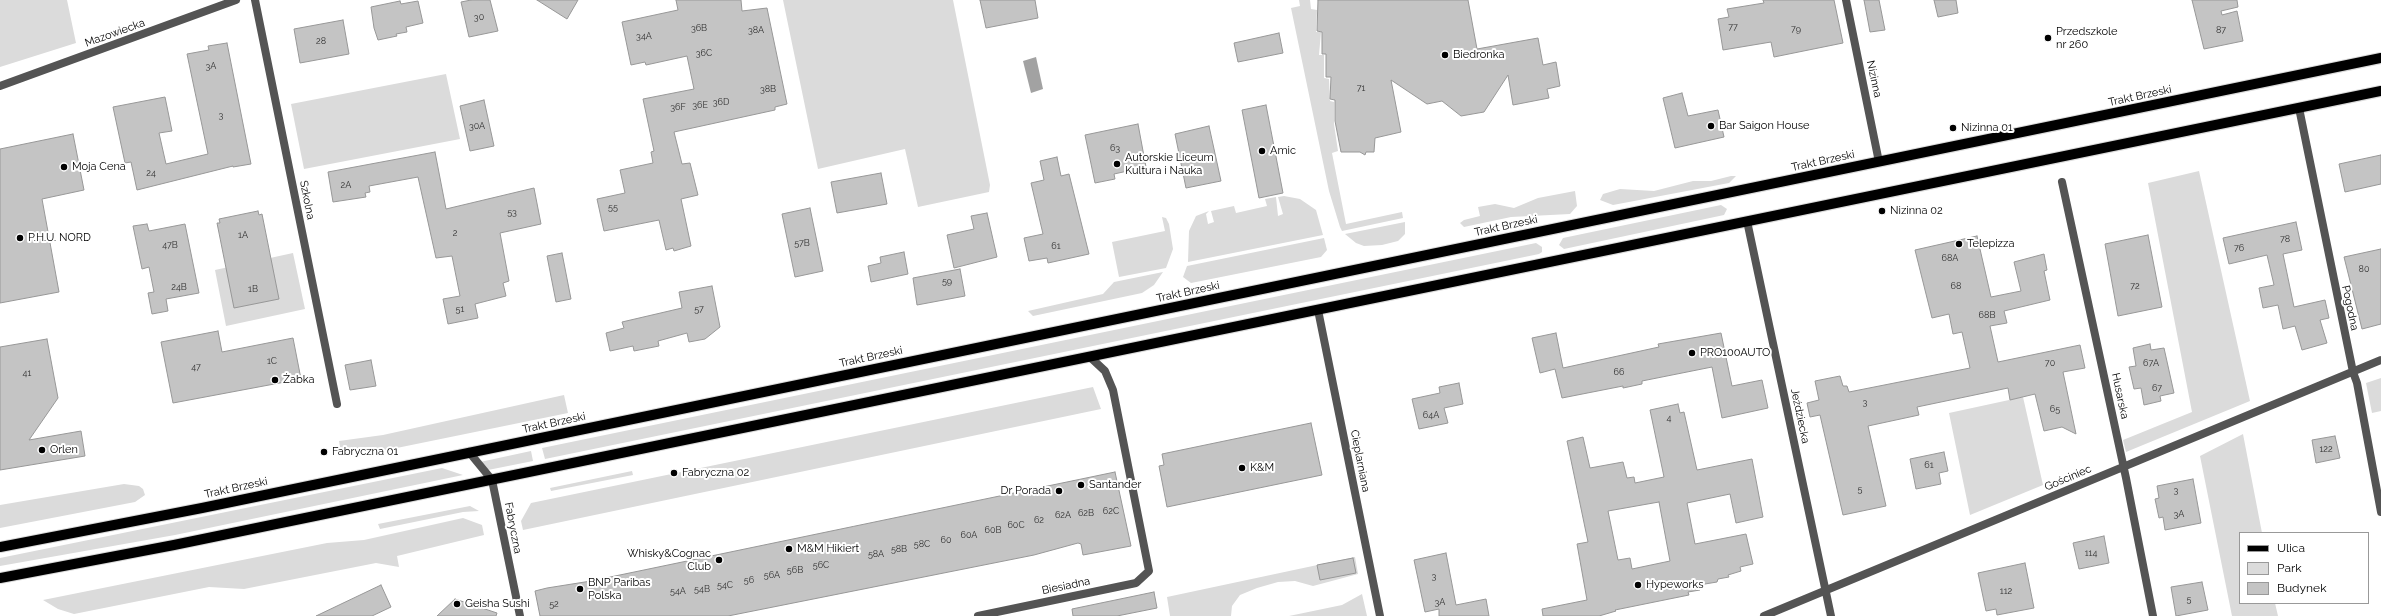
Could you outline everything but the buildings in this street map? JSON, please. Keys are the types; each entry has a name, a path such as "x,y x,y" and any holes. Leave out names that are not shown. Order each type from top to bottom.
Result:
{"main road":[{"name":"Trakt Brzeski","path":"0,547 469,452 2381,58"},
{"path":"0,578 174,545 492,480 2381,91"}],"street":[{"name":"Mazowiecka","path":"0,86 236,0"},
{"name":"Szkolna","path":"255,0 337,404"},
{"name":"Nizinna","path":"1846,0 1879,162"},
{"name":"Pogodna","path":"2299,108 2353,372 2357,383 2381,512"},
{"name":"Husarska","path":"2062,182 2124,466 2153,616"},
{"name":"Jeździecka","path":"1747,221 1831,616"},
{"name":"Cieplarniana","path":"1318,310 1380,616"},
{"name":"Biesiadna","path":"978,616 1136,583 1146,576 1149,566 1122,430 1110,381 1105,371 1090,357"},
{"name":"Gościniec","path":"1764,616 2381,360"},
{"name":"Fabryczna","path":"469,452 492,480 520,616"}],"green space":[{"path":"0,0 67,0 76,43 0,67"},
{"path":"783,0 953,0 990,185 989,192 918,207 905,149 818,169"},
{"path":"1299,0 1310,0 1311,9 1317,10 1316,32 1321,32 1319,55 1324,55 1324,78 1329,79 1330,101 1334,102 1334,124 1338,151 1332,153 1346,224 1402,212 1403,218 1342,231 1340,227 1329,191 1291,8 1300,6"},
{"path":"446,74 460,139 304,169 291,104"},
{"path":"2199,171 2250,401 2126,452 2123,440 2192,412 2148,183"},
{"path":"1736,176 1729,183 1613,205 1600,200 1603,194 1620,189 1654,191 1693,181 1711,181"},
{"path":"1575,191 1577,206 1570,214 1511,217 1464,227 1460,223 1464,220 1480,216 1478,207 1495,204 1514,208 1538,198"},
{"path":"1284,196 1300,199 1316,210 1323,235 1188,262 1189,231 1196,216 1209,211 1206,214 1208,224 1214,222 1211,211 1234,206 1236,213 1267,206 1265,199 1276,197 1278,216 1283,214 1278,197"},
{"path":"1721,205 1727,209 1724,215 1564,249 1559,245 1563,238"},
{"path":"1162,217 1166,218 1169,224 1173,249 1166,268 1119,277 1112,242 1165,231"},
{"path":"1405,222 1405,234 1398,241 1382,245 1364,246 1356,243 1345,234"},
{"path":"1324,238 1327,250 1321,257 1191,283 1183,277 1187,266"},
{"path":"1536,243 1542,247 1542,252 1539,254 545,459 542,448"},
{"path":"293,253 305,309 226,326 215,270"},
{"path":"1163,272 1154,285 1142,293 1033,316 1028,311 1103,294 1114,282"},
{"path":"2381,378 2381,411 2372,413 2366,383"},
{"path":"1093,387 1101,409 523,530 521,521 531,503"},
{"path":"564,395 568,413 382,451 362,447 341,453 339,441 383,435"},
{"path":"2023,397 2043,485 1970,515 1949,413"},
{"path":"2243,434 2262,532 2239,532 2239,604 2275,604 2278,616 2232,616 2200,456"},
{"path":"531,451 533,461 488,470 480,462"},
{"path":"442,468 463,475 175,535 0,566 0,558"},
{"path":"632,471 633,475 551,491 550,488"},
{"path":"124,484 139,486 143,489 145,495 135,502 0,528 0,505"},
{"path":"470,506 479,511 463,512 380,529 378,524"},
{"path":"463,518 482,525 484,535 397,556 399,567 376,563 244,589 209,587 74,614 58,609 43,600 327,543 364,540"},
{"path":"1355,557 1358,574 1313,586 1295,581 1278,582 1257,588 1240,595 1232,606 1231,616 1170,616 1167,597"},
{"path":"1362,594 1367,616 1289,616 1342,605"}],"shaded area":[{"path":"1036,57 1043,89 1031,93 1023,61"}],"place":[{"name":"Przedszkole nr 260","path":"2048,38"},
{"name":"Biedronka","path":"1445,55"},
{"name":"Bar Saigon House","path":"1711,126"},
{"name":"Nizinna 01","path":"1953,128"},
{"name":"Amic","path":"1262,151"},
{"name":"Autorskie Liceum Kultura i Nauka","path":"1117,164"},
{"name":"Moja Cena","path":"64,167"},
{"name":"Nizinna 02","path":"1882,211"},
{"name":"P.H.U. NORD","path":"20,238"},
{"name":"Telepizza","path":"1959,244"},
{"name":"PRO100AUTO","path":"1692,353"},
{"name":"Żabka","path":"275,380"},
{"name":"Orlen","path":"42,450"},
{"name":"Fabryczna 01","path":"324,452"},
{"name":"K&M","path":"1242,468"},
{"name":"Fabryczna 02","path":"674,473"},
{"name":"Santander","path":"1081,485"},
{"name":"Dr Porada","path":"1059,491"},
{"name":"M&M Hikiert","path":"789,549"},
{"name":"Whisky&Cognac Club","path":"719,560"},
{"name":"Hypeworks","path":"1638,585"},
{"name":"BNP Paribas Polska","path":"580,589"},
{"name":"Geisha Sushi","path":"457,604"}]}
